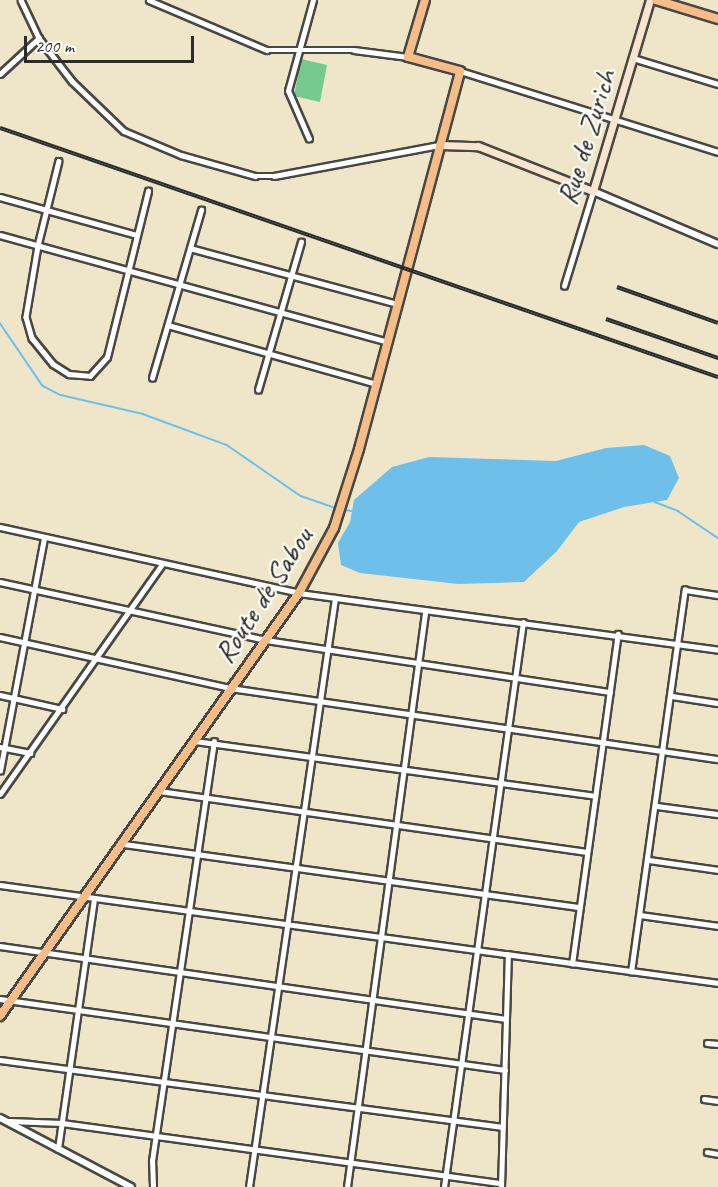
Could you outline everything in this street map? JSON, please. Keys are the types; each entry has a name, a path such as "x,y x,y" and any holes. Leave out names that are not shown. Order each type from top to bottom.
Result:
{"main road":[{"path":"425,0 408,57 460,71"},
{"name":"Rue de Zurich","path":"593,191 650,0"},
{"path":"656,0 718,19"},
{"name":"Route de Sabou","path":"0,1016 90,898 159,790 299,593 339,513 377,384 460,71"},
{"path":"441,145 478,146 593,191"}],"street":[{"path":"21,0 39,38 72,81 124,131 181,155 255,176 284,176 441,145"},
{"path":"149,0 267,50 354,50 408,57"},
{"path":"309,139 288,91 297,50 313,0"},
{"path":"0,74 39,38"},
{"path":"633,58 718,84"},
{"path":"460,71 718,152"},
{"path":"59,161 38,246 27,307 28,329 53,364 69,374 90,376 104,362 148,191"},
{"path":"593,191 718,244"},
{"name":"Rue de Zurich","path":"564,286 593,191"},
{"path":"0,197 137,235"},
{"path":"152,378 201,210"},
{"path":"0,235 388,342"},
{"path":"258,390 301,242"},
{"path":"190,248 398,304"},
{"path":"168,325 377,384"},
{"path":"0,528 299,593 425,613 523,622 718,650"},
{"path":"0,771 2,748 14,698 44,538"},
{"path":"0,794 132,611 162,564"},
{"path":"0,582 266,640 610,692"},
{"path":"631,972 650,860 685,590 718,595"},
{"path":"249,1187 335,598"},
{"path":"347,1187 425,613"},
{"path":"444,1187 523,622"},
{"path":"572,964 618,634"},
{"path":"0,637 230,688 320,703 718,759"},
{"path":"0,695 62,709"},
{"path":"672,696 718,703"},
{"path":"195,741 595,796"},
{"path":"153,1187 156,1136 214,742"},
{"path":"2,748 30,753"},
{"path":"159,790 587,852"},
{"path":"657,806 718,814"},
{"path":"124,844 579,908"},
{"path":"650,860 718,870"},
{"path":"0,885 718,984"},
{"path":"58,1149 85,959 90,898"},
{"path":"640,915 718,926"},
{"path":"0,946 506,1019"},
{"path":"3,1119 62,1123 446,1174 501,1185 508,955"},
{"path":"0,999 505,1070"},
{"path":"707,1043 718,1044"},
{"path":"0,1060 503,1127"},
{"path":"704,1099 718,1101"},
{"path":"3,1119 130,1187"},
{"path":"707,1152 718,1154"}],"green space":[{"path":"301,59 327,65 320,102 294,96"}],"water":[{"path":"644,445 670,456 679,478 667,500 624,507 579,522 557,551 524,582 458,584 360,573 341,565 338,543 350,522 354,500 392,467 429,457 556,461 606,448"}],"waterway":[{"path":"0,323 43,386 61,395 143,414 227,445 301,496 336,508"},
{"path":"655,502 678,511 718,538"},
{"path":"344,510 352,511"}],"railway":[{"path":"0,128 718,377"},
{"path":"617,287 718,323"},
{"path":"606,319 718,358"}]}
